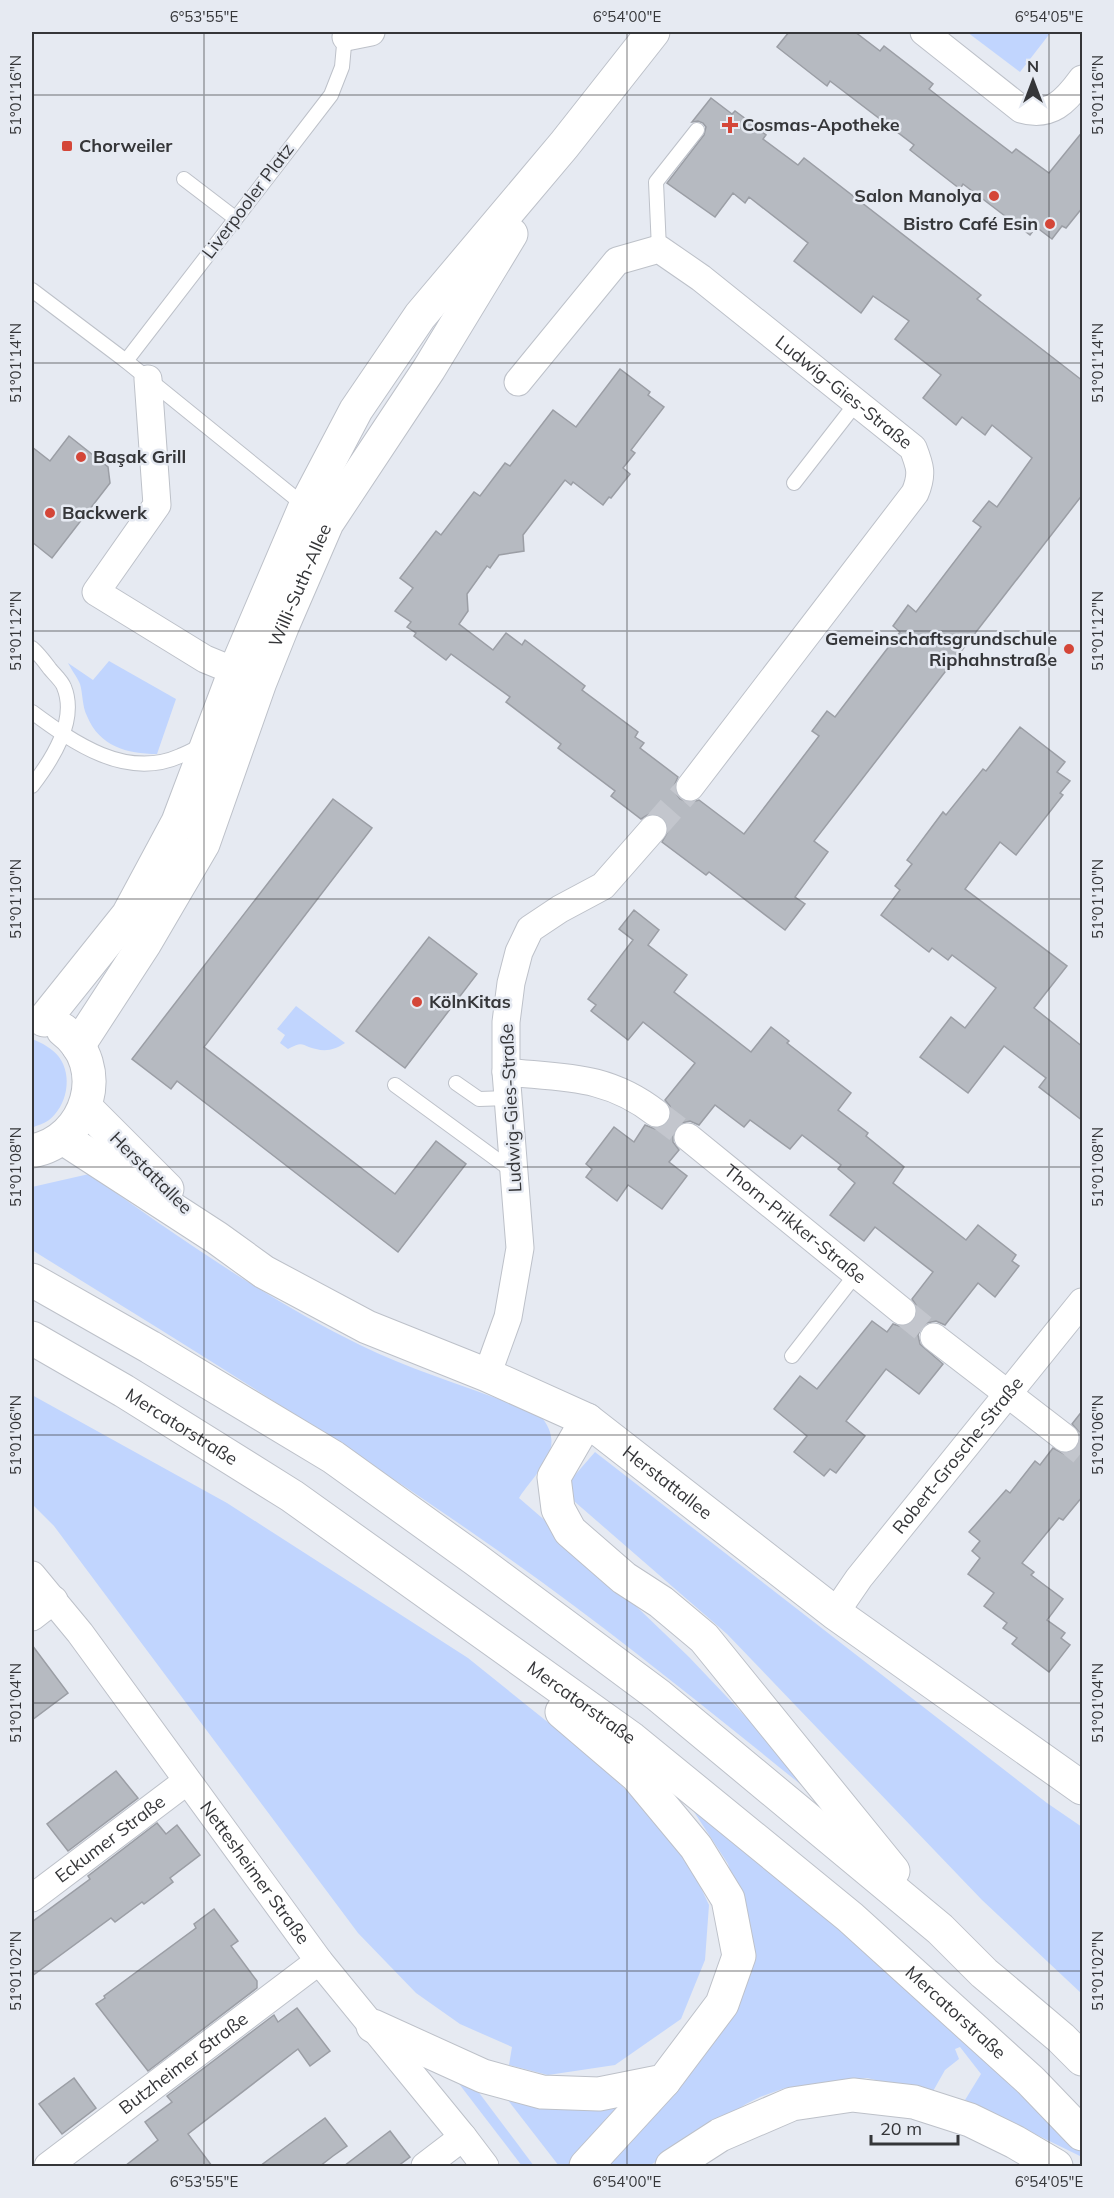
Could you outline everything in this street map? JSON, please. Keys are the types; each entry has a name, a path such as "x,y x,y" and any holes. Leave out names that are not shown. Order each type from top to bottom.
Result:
{"main road":[{"name":"Willi-Suth-Allee","path":"38,1018 128,915 178,822 212,732 282,627 316,515 429,369 564,145 653,32"},
{"name":"Willi-Suth-Allee","path":"78,1046 145,943 203,844 248,676"},
{"path":"32,1151 51,1145 63,1138 76,1124 86,1107 90,1087 87,1065 78,1046 69,1035 38,1018"},
{"name":"Herstattallee","path":"86,1107 217,1238"},
{"name":"Herstattallee","path":"63,1138 217,1238 264,1272 367,1327 487,1375 587,1420 835,1613 1083,1788"},
{"path":"32,1280 150,1347 333,1457 658,1695 940,1929 984,1972 1083,2059"},
{"name":"Mercatorstraße","path":"32,1338 124,1391 282,1490 378,1556 651,1753 850,1917 1031,2081 1083,2134"},
{"path":"587,1420 554,1477 558,1509 570,1531 624,1578 661,1602 704,1638 940,1929"},
{"path":"378,1556 637,1776 696,1847 728,1899 739,1956 722,2004 664,2081 586,2166"},
{"path":"373,2026 483,2076 542,2092 600,2094 664,2081"},
{"path":"672,2166 720,2135 792,2104 853,2095 914,2102 970,2120 1015,2142 1056,2166"},
{"path":"703,2166 720,2135"}],"street":[{"path":"924,32 1021,109 1046,111 1066,100 1083,79"},
{"path":"518,382 616,261 659,249"},
{"name":"Ludwig-Gies-Straße","path":"659,249 701,278 913,448 921,477 915,493 690,786"},
{"path":"148,379 157,505 96,592 205,659 248,676"},
{"name":"Ludwig-Gies-Straße","path":"487,1375 508,1317 520,1248 507,1085 506,1022 511,983 519,952 530,929 560,909 603,886 653,829"},
{"path":"507,1085 589,1080 615,1088 639,1100 656,1113"},
{"name":"Thorn-Prikker-Straße","path":"688,1137 902,1311"},
{"name":"Robert-Grosche-Straße","path":"835,1613 859,1578 1083,1302"},
{"path":"934,1337 1065,1438"},
{"name":"Nettesheimer Straße","path":"32,1575 54,1600 319,1960 464,2137 485,2166"},
{"path":"32,1617 54,1600"},
{"name":"Eckumer Straße","path":"32,1898 187,1782"},
{"name":"Butzheimer Straße","path":"48,2166 319,1960"},
{"path":"425,2166 464,2137"}],"lane":[{"name":"Liverpooler Platz","path":"126,361 331,94 354,33"},
{"path":"659,249 656,182 697,130"},
{"path":"184,179 235,218"},
{"path":"32,290 126,361 316,515"},
{"path":"794,483 857,402"},
{"path":"32,648 64,687 67,707 63,735 46,767 32,786"},
{"path":"32,712 63,735 99,754 136,765 168,761 197,748 212,732"},
{"path":"456,1083 479,1099 507,1085"},
{"path":"395,1085 514,1172"},
{"path":"792,1356 856,1274"}],"shaded area":[{"path":"967,32 1051,32 1020,72"},
{"path":"109,661 176,699 157,754 135,752 115,746 99,735 92,726 84,708 80,684 68,663 93,680"},
{"path":"296,1006 345,1043 324,1050 303,1044 288,1049 280,1043 285,1035 277,1029"},
{"path":"32,1039 47,1046 59,1057 67,1082 64,1099 55,1114 47,1121 32,1128"},
{"path":"89,1174 255,1287 324,1327 403,1364 539,1414 548,1426 551,1448 542,1468 519,1498 563,1536 689,1657 763,1735 820,1800 614,1636 530,1573 431,1504 318,1430 32,1250 32,1187"},
{"path":"32,1395 227,1503 468,1658 595,1760 648,1811 690,1864 709,1905 705,1960 681,2019 615,2065 548,2075 509,2065 512,2047 460,2024 416,1993 358,1933 54,1526 32,1504"},
{"path":"595,1452 1047,1803 1082,1827 1082,1994 982,1900 727,1634 567,1495 568,1483"},
{"path":"685,1798 778,1874 1082,2149 1082,2157 965,2100 981,2074 960,2047 955,2049 959,2059 945,2070 932,2093 867,2078 785,2088 746,2104 649,2166 601,2166 708,2047 743,1910 728,1864"},
{"path":"453,2076 471,2082 534,2166 522,2166"},
{"path":"633,2093 568,2166 559,2166 504,2095"}],"building":[{"path":"789,32 855,32 880,51 884,46 933,84 929,89 970,121 1012,153 1016,149 1049,173 1083,131 1083,207 1066,228 1062,226 1052,239 1036,227 1030,235 963,184 960,189 910,150 914,145 830,81 827,86 777,47"},
{"path":"711,98 732,114 735,111 750,122 766,135 763,139 798,165 804,158 981,295 977,299 1083,381 1083,494 814,841 828,852 795,897 805,904 785,930 709,872 706,875 662,842 668,831 668,823 663,817 649,814 641,819 611,796 615,791 558,748 561,744 506,702 510,697 451,654 446,660 414,636 416,633 407,627 411,622 395,611 413,588 400,578 436,531 441,535 474,492 480,496 505,463 510,466 553,410 576,427 620,369 650,392 648,395 664,407 631,450 635,453 623,468 630,474 603,505 573,482 571,485 565,480 523,535 524,551 499,555 490,568 487,566 467,594 468,611 459,624 493,650 506,633 522,645 525,640 585,686 582,690 638,732 635,737 644,743 640,748 678,777 674,786 680,799 689,803 699,800 744,834 819,736 812,731 827,711 835,717 900,632 893,626 908,605 916,612 981,527 973,521 989,501 997,507 1032,458 992,425 985,435 962,417 956,425 923,398 941,375 895,339 909,321 873,296 861,313 794,261 808,243 749,197 745,203 733,193 715,217 667,183 704,135 706,127 703,123 692,122"},
{"path":"69,436 108,467 110,483 52,558 32,542 32,447 50,461"},
{"path":"1020,727 1065,762 1057,772 1070,781 1060,793 1063,795 1016,855 1000,842 965,889 1067,966 1034,1008 1083,1047 1083,1121 1039,1087 1046,1078 1004,1046 968,1093 920,1057 951,1017 965,1028 996,988 952,955 948,960 932,948 929,952 881,915 900,890 895,886 912,864 907,860 943,812 946,815 983,769 986,771"},
{"path":"333,799 372,828 204,1047 395,1194 436,1141 466,1164 398,1252 177,1081 171,1089 132,1059"},
{"path":"634,910 659,930 648,945 687,975 674,992 751,1052 771,1027 789,1041 787,1043 851,1093 838,1110 868,1133 866,1136 904,1167 893,1183 966,1240 978,1225 1016,1255 1012,1261 1019,1266 995,1297 978,1283 945,1325 936,1321 927,1323 921,1328 918,1335 920,1344 943,1364 919,1394 886,1369 846,1421 865,1436 836,1473 830,1469 824,1476 794,1452 807,1436 774,1409 800,1376 817,1389 872,1321 887,1332 893,1324 907,1326 914,1321 918,1313 912,1299 933,1272 875,1227 864,1241 830,1215 855,1183 838,1169 841,1165 802,1135 790,1149 750,1120 744,1127 715,1105 699,1125 690,1121 675,1128 673,1142 679,1150 669,1162 687,1176 662,1209 628,1185 617,1201 586,1177 592,1169 586,1164 614,1127 634,1142 645,1125 655,1129 669,1122 672,1114 665,1100 695,1063 643,1022 628,1040 591,1011 596,1005 588,999 633,940 619,929"},
{"name":"KölnKitas","path":"429,937 477,974 405,1068 356,1031"},
{"path":"1083,1410 1083,1496 1063,1520 1059,1518 1022,1563 1034,1572 1031,1575 1063,1599 1047,1620 1065,1633 1061,1638 1070,1645 1049,1672 1012,1644 1017,1638 1003,1628 1007,1623 984,1606 994,1593 968,1574 980,1558 972,1551 980,1541 969,1532 1006,1490 1010,1493 1035,1461 1040,1465 1053,1448 1064,1454 1077,1448 1080,1433 1072,1424"},
{"path":"32,1645 68,1693 32,1720"},
{"path":"116,1771 138,1798 68,1851 47,1824"},
{"path":"157,1823 166,1834 177,1825 200,1855 170,1878 173,1882 144,1904 142,1902 115,1922 111,1918 32,1976 32,1922 90,1879 88,1876"},
{"path":"214,1909 238,1941 231,1946 257,1981 257,1988 148,2071 96,2004 196,1928 194,1924"},
{"path":"297,2008 330,2051 310,2066 298,2049 188,2134 212,2166 125,2166 158,2140 145,2122 172,2102 167,2096 274,2015 278,2022"},
{"path":"74,2078 96,2108 62,2134 39,2104"},
{"path":"325,2118 347,2146 320,2166 260,2166"},
{"path":"390,2131 410,2157 398,2166 344,2166"}],"tunnel":[{"path":"653,829 690,787"},
{"path":"656,1113 688,1137"},
{"path":"902,1311 934,1337"},
{"path":"1065,1438 1082,1452"}],"place":[{"name":"Cosmas-Apotheke","path":"730,125"},
{"name":"Chorweiler","path":"67,146"},
{"name":"Salon Manolya","path":"994,196"},
{"name":"Bistro Café Esin","path":"1050,224"},
{"name":"Başak Grill","path":"81,457"},
{"name":"Backwerk","path":"50,513"},
{"name":"Gemeinschaftsgrundschule Riphahnstraße","path":"1069,649"},
{"name":"KölnKitas","path":"417,1002"}]}
